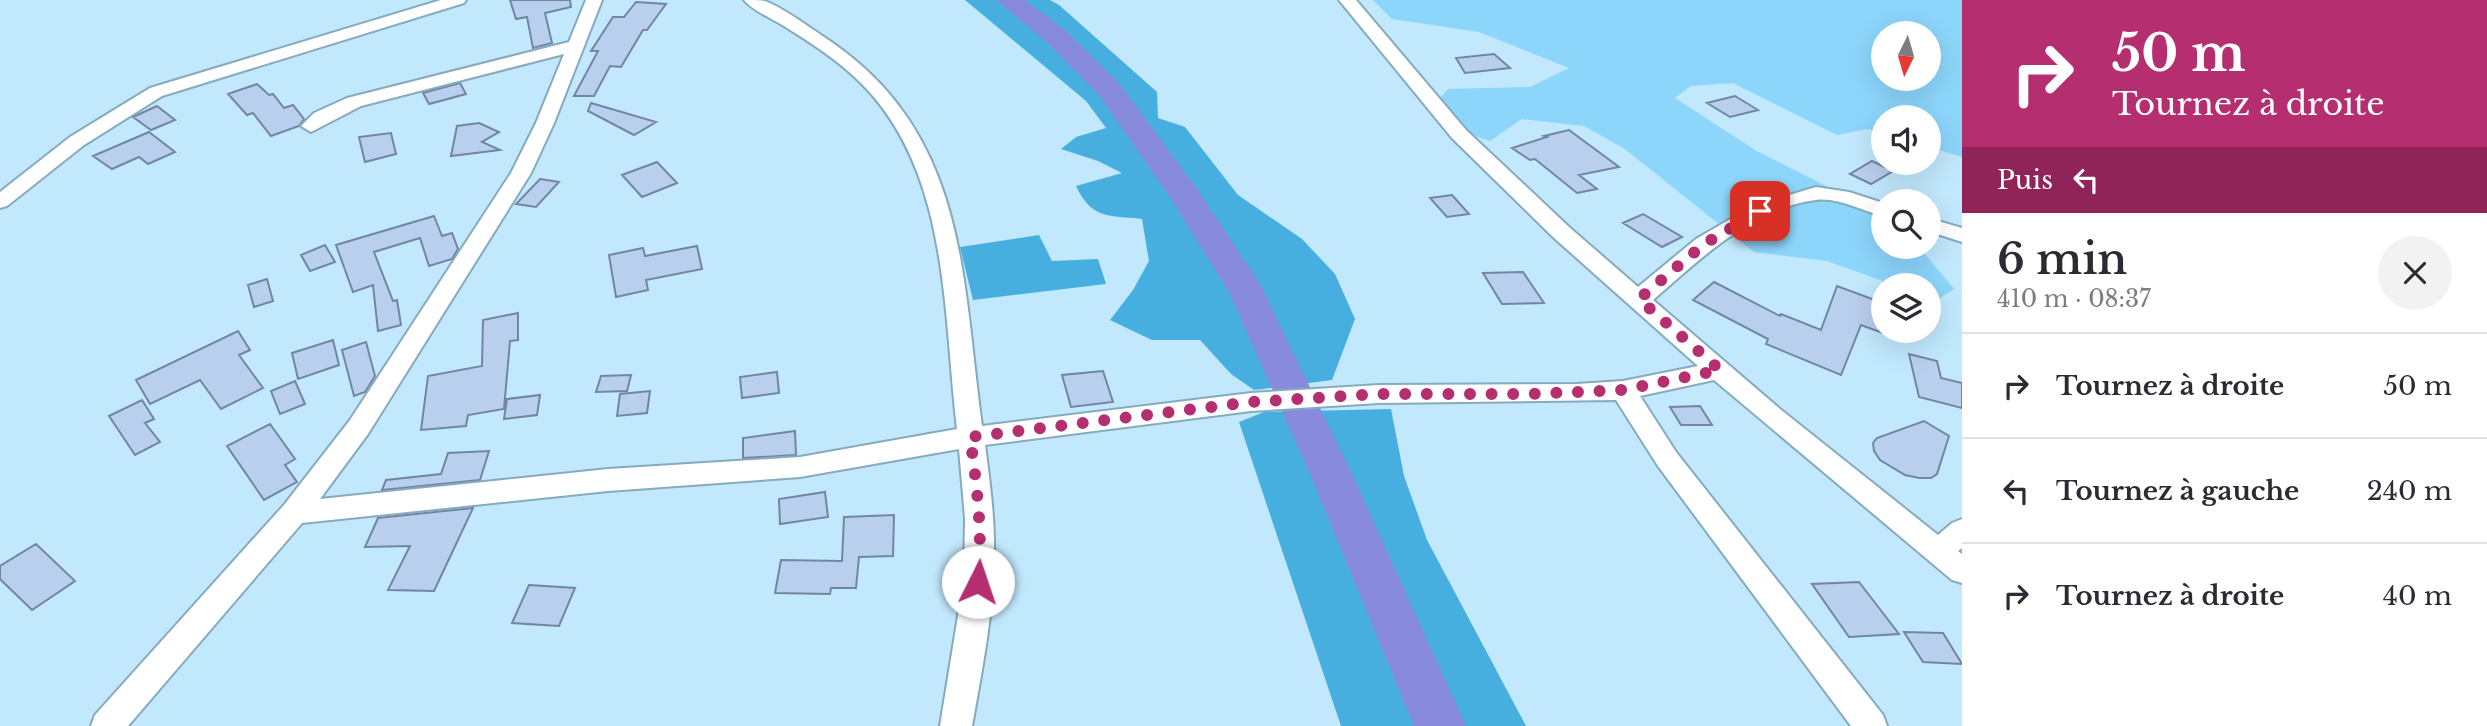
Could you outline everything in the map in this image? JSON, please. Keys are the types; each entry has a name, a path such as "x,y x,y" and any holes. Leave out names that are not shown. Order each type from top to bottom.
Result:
{"street":[{"path":"0,202 77,141 156,93 458,0"},
{"path":"107,726 294,513 359,427 514,185 545,123 594,0"},
{"path":"752,0 818,41 863,76 894,107 912,138 937,200 950,259 978,493 980,558 969,655 956,726"},
{"path":"1347,0 1426,97 1483,159 1561,232 1771,416 1962,571"},
{"path":"311,126 321,117 354,102 576,45"},
{"path":"1639,299 1704,244 1760,211 1816,193 1849,198 1871,205"},
{"path":"1941,228 1962,235"},
{"path":"294,513 608,480 800,467 970,437 1251,402 1378,394 1497,395 1623,390 1720,370"},
{"path":"1623,390 1667,459 1871,726"},
{"path":"1938,551 1962,531"}],"shaded area":[{"path":"965,0 1050,0 1059,5 1157,92 1158,118 1185,127 1238,195 1302,239 1335,274 1355,319 1332,380 1254,390 1231,374 1200,340 1152,340 1110,320 1133,290 1149,261 1142,219 1103,214 1088,205 1076,186 1122,173 1098,161 1061,149 1076,137 1106,128 1086,101"},
{"path":"1373,0 1962,0 1962,157 1941,151 1941,105 1871,105 1871,130 1837,135 1733,83 1691,86 1675,98 1755,150 1871,209 1871,259 1929,259 1941,273 1871,273 1871,277 1827,261 1754,252 1625,149 1584,126 1522,119 1490,141 1475,136 1456,124 1439,107 1440,98 1448,89 1530,87 1569,68 1479,32 1392,19"},
{"path":"1039,235 1052,261 1098,259 1106,284 973,300 960,247"},
{"path":"1941,273 1954,289 1941,297"},
{"path":"1391,409 1404,476 1427,540 1526,726 1341,726 1239,422 1264,412"}],"building":[{"path":"510,0 570,0 571,7 545,13 552,43 533,48 527,17 516,19"},
{"path":"636,2 666,4 647,30 643,30 621,67 610,66 594,96 574,96 598,51 591,51 613,17 624,17"},
{"path":"1494,54 1510,68 1465,73 1456,58"},
{"path":"460,83 466,94 429,104 423,93"},
{"path":"257,84 269,95 273,94 284,108 293,105 304,119 299,126 271,136 253,113 247,115 228,94"},
{"path":"1735,96 1758,110 1730,117 1707,103"},
{"path":"591,103 656,122 634,135 588,111"},
{"path":"157,106 175,120 151,130 133,117"},
{"path":"479,123 499,132 482,142 500,150 451,156 457,126"},
{"path":"1569,130 1619,167 1579,175 1597,189 1577,193 1535,159 1530,160 1512,148"},
{"path":"149,132 175,152 148,164 139,157 112,169 93,156"},
{"path":"391,133 396,154 365,162 359,137"},
{"path":"657,162 677,183 642,197 622,175"},
{"path":"1871,162 1871,175 1886,175 1871,184 1850,174"},
{"path":"540,179 559,182 536,207 516,204"},
{"path":"1452,195 1469,214 1447,217 1430,198"},
{"path":"1643,214 1682,237 1662,247 1623,223"},
{"path":"434,216 442,236 452,233 458,249 452,259 429,266 420,238 374,252 393,301 397,300 401,325 378,331 373,285 353,292 336,245"},
{"path":"325,245 335,262 310,271 301,255"},
{"path":"697,246 702,269 646,280 648,290 616,297 609,255 643,248 645,256"},
{"path":"1523,272 1544,303 1502,304 1483,273"},
{"path":"267,279 273,301 254,307 248,285"},
{"path":"1714,282 1780,316 1781,314 1821,330 1837,286 1871,299 1871,329 1861,325 1841,375 1766,344 1768,339 1693,300"},
{"path":"518,313 518,340 510,341 504,409 468,415 466,426 421,430 428,376 482,366 483,320"},
{"path":"238,331 250,350 239,355 263,388 221,409 200,380 150,404 136,380"},
{"path":"333,340 339,365 298,379 292,353"},
{"path":"366,342 375,376 365,392 354,396 342,350"},
{"path":"1909,354 1937,361 1941,378 1962,383 1962,408 1919,397"},
{"path":"1103,371 1113,402 1071,407 1062,375"},
{"path":"777,372 779,393 742,398 740,377"},
{"path":"631,375 627,391 596,392 601,376"},
{"path":"295,381 305,404 280,414 271,391"},
{"path":"650,391 647,413 617,416 620,394"},
{"path":"540,395 537,415 504,419 507,399"},
{"path":"142,400 154,419 145,423 160,442 135,455 109,416"},
{"path":"1700,406 1712,425 1681,425 1670,407"},
{"path":"1924,421 1949,436 1937,474 1931,478 1905,475 1880,460 1874,451 1873,443 1877,438"},
{"path":"270,424 295,459 285,465 297,482 264,500 227,446"},
{"path":"795,431 796,455 743,458 743,438"},
{"path":"489,451 480,480 382,490 386,480 441,474 448,453"},
{"path":"825,492 828,517 780,524 779,499"},
{"path":"473,508 434,591 388,590 410,546 365,547 378,518"},
{"path":"894,515 893,556 859,557 856,588 831,588 830,594 775,593 781,560 842,561 844,517"},
{"path":"36,544 75,581 32,610 0,579 0,566"},
{"path":"1859,582 1899,634 1849,637 1812,584"},
{"path":"529,585 575,588 559,626 512,623"},
{"path":"1904,632 1943,633 1962,664 1923,662"}],"waterway":[{"path":"1009,0 1057,37 1109,89 1186,196 1247,292 1332,476 1440,726"}],"route":[{"path":"978,582 978,493 970,437 1251,402 1378,394 1484,395 1623,390 1720,370 1639,299 1704,244 1760,211"}]}
